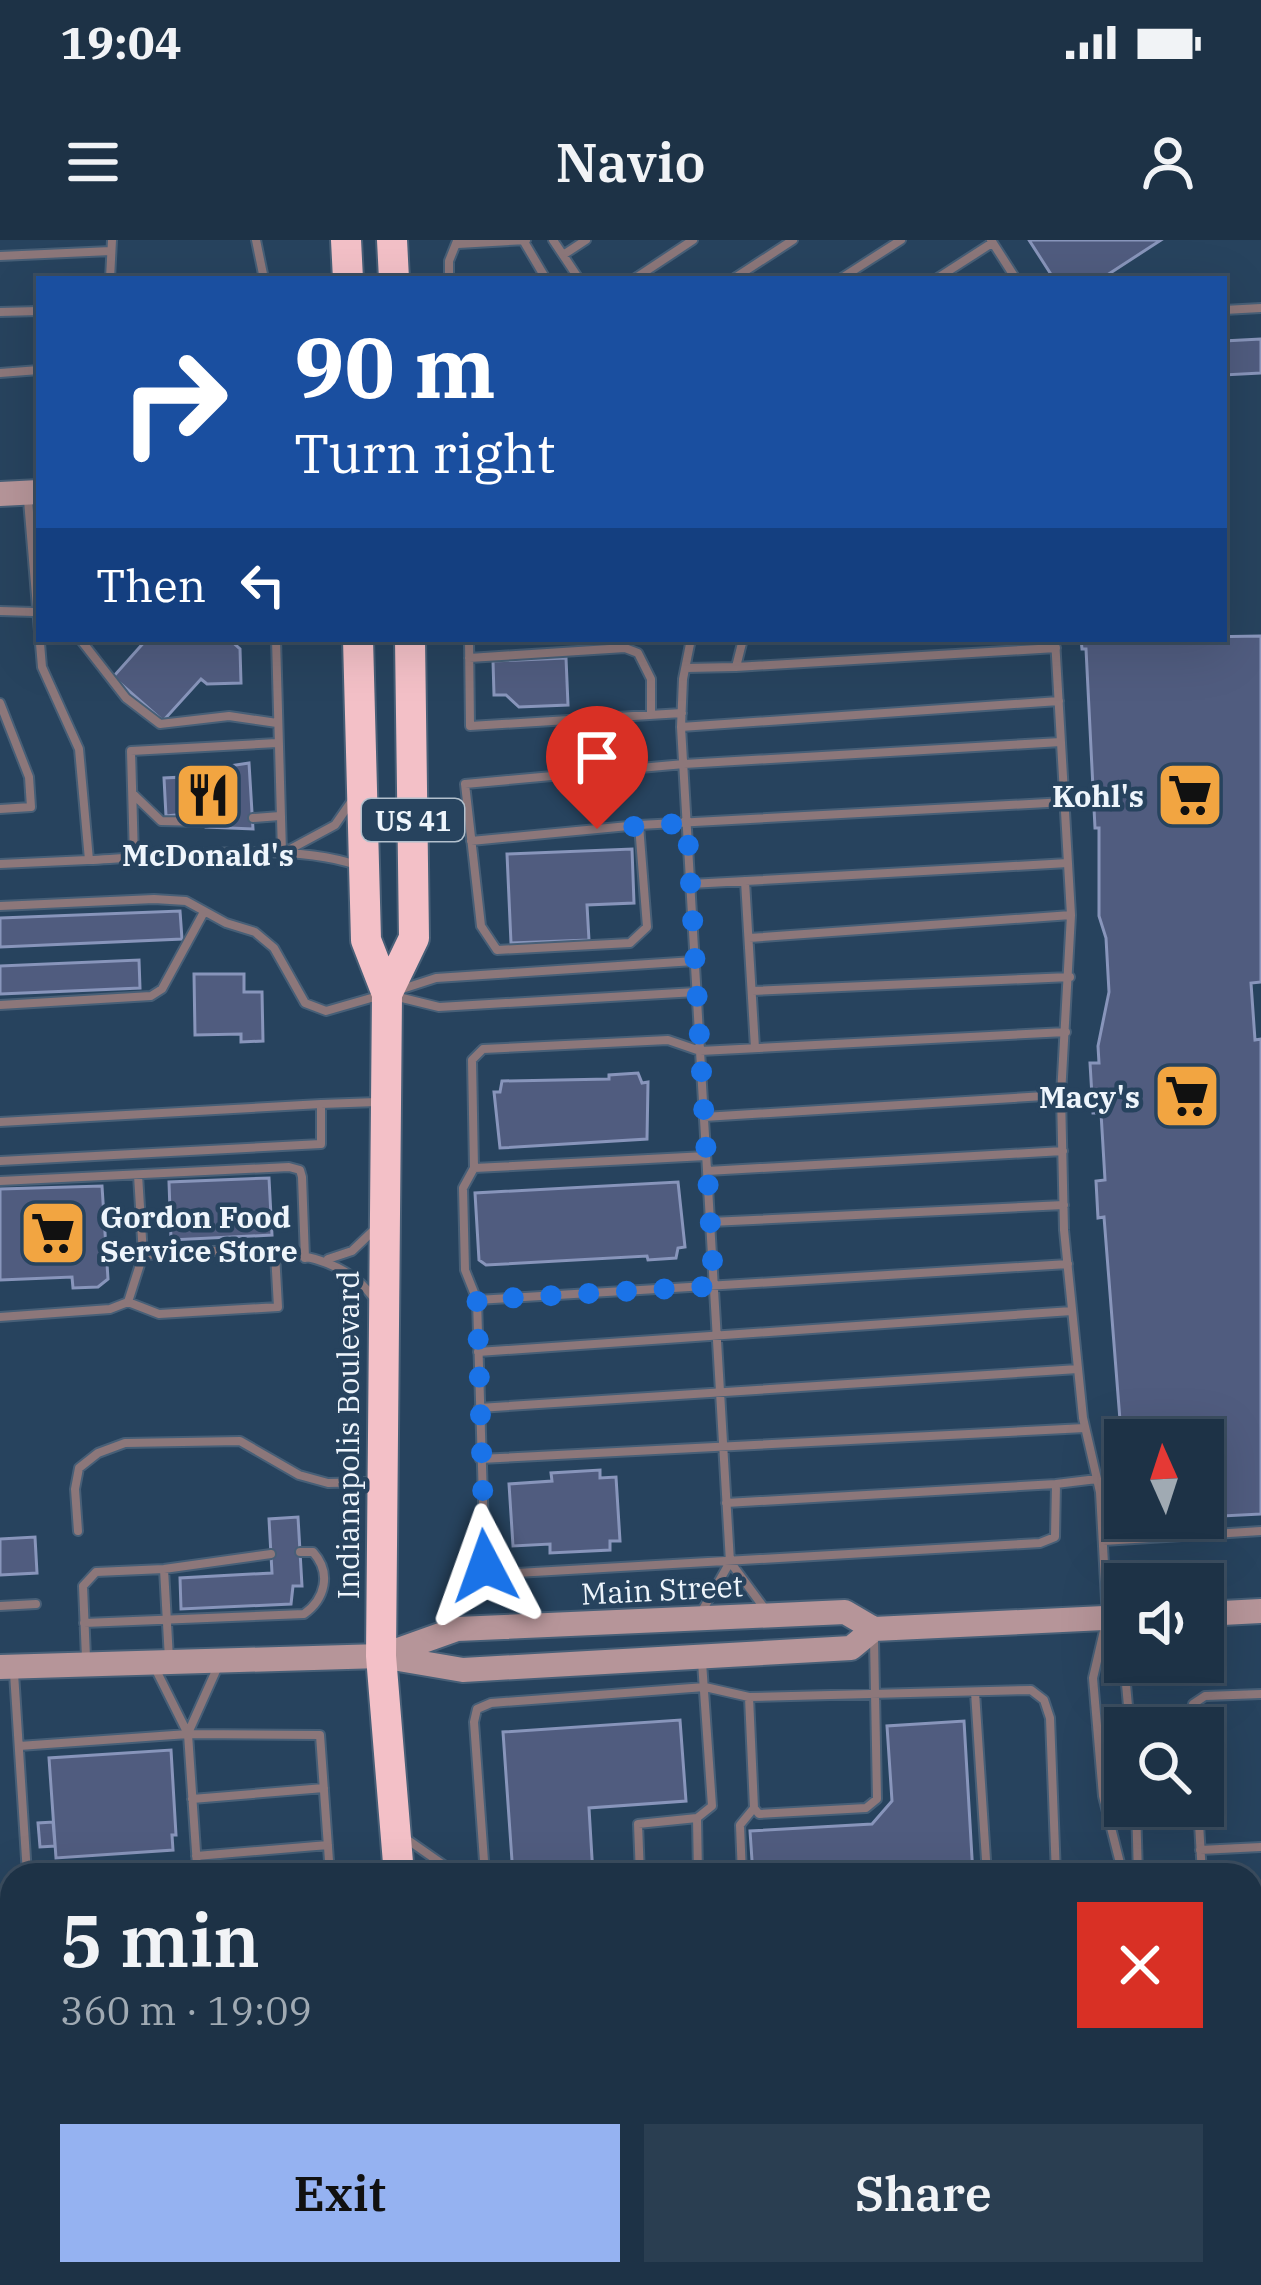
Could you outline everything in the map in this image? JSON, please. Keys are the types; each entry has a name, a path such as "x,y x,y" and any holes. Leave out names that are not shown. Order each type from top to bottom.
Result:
{"highway":[{"path":"346,240 348,276"},
{"path":"392,240 394,276"},
{"name":"Indianapolis Boulevard","path":"358,642 366,940 387,994 381,1656 398,1863"},
{"name":"Indianapolis Boulevard","path":"387,994 414,938 410,642"}],"street":[{"path":"0,494 33,492"},
{"path":"1224,1613 1261,1611"},
{"name":"Main Street","path":"381,1656 457,1629 845,1612 874,1629 1104,1619"},
{"name":"Main Street","path":"7,1666 381,1656 463,1670 851,1648 874,1629"}],"lane":[{"path":"256,240 263,276"},
{"path":"449,276 449,261 458,242 524,240 544,276"},
{"path":"553,240 577,276"},
{"path":"563,255 586,240"},
{"path":"639,276 693,240"},
{"path":"738,276 793,240"},
{"path":"845,276 901,240"},
{"path":"940,276 992,241 1014,276"},
{"path":"0,256 112,245 110,276"},
{"path":"1227,310 1261,308"},
{"path":"0,313 36,311"},
{"path":"0,373 36,370"},
{"path":"33,492 36,585"},
{"path":"0,611 36,612"},
{"path":"40,642 42,667 80,749 88,860"},
{"path":"82,642 126,698 160,724 229,716 277,723"},
{"path":"276,642 282,854"},
{"path":"469,642 470,726 682,713"},
{"path":"691,642 681,727 730,1562 769,1614"},
{"path":"736,667 742,642"},
{"path":"686,668 1056,644 1071,915 1061,1095 1067,1264 1085,1428 1097,1478 1107,1563"},
{"path":"469,658 638,652 651,679 651,715"},
{"path":"681,727 1059,700"},
{"path":"0,703 29,777 31,807 0,809"},
{"path":"639,825 647,927 630,943 497,950 481,926 465,784 684,764 1061,742"},
{"path":"134,858 131,751 277,743"},
{"path":"282,854 335,825 360,790"},
{"path":"133,794 161,821 206,822"},
{"path":"471,841 639,825 1065,802"},
{"path":"253,818 280,816"},
{"path":"0,864 282,854 329,855 362,866"},
{"path":"690,884 1068,863"},
{"path":"745,881 755,1048"},
{"path":"0,905 154,898 186,901 255,932 274,948 305,1003 326,1010 436,977 694,962"},
{"path":"0,1006 151,996 162,989 204,912"},
{"path":"748,938 1071,915"},
{"path":"752,992 1070,977"},
{"path":"387,994 440,1006 696,992"},
{"path":"1056,1484 1055,1537 1040,1543 498,1574 485,1566 477,1300 465,1270 463,1188 474,1168 472,1060 483,1049 668,1040 700,1051 1066,1032"},
{"path":"704,1117 1061,1095"},
{"path":"0,1122 385,1102"},
{"path":"0,1161 321,1144 321,1104"},
{"path":"707,1172 1063,1151"},
{"path":"474,1168 706,1156"},
{"path":"0,1181 301,1170 305,1258"},
{"path":"128,1302 143,1255 138,1175"},
{"path":"710,1222 1064,1205"},
{"path":"327,1260 352,1251 384,1218"},
{"path":"143,1255 275,1253 327,1260 350,1272 384,1312"},
{"path":"0,1316 110,1309 128,1302 158,1313 278,1307 275,1253"},
{"path":"477,1300 1067,1264"},
{"path":"478,1352 1072,1311"},
{"path":"479,1408 1078,1369"},
{"path":"480,1459 1085,1428"},
{"path":"78,1531 75,1489 79,1468 98,1453 125,1443 240,1442 299,1475 328,1483 382,1482"},
{"path":"726,1503 1097,1478"},
{"path":"1103,1541 1261,1531"},
{"path":"84,1622 304,1614 318,1604 325,1580 321,1561 313,1552 300,1552"},
{"path":"86,1663 83,1586 96,1572 164,1569 271,1554"},
{"path":"698,1618 730,1562"},
{"path":"164,1569 167,1618 160,1660 188,1734 197,1863"},
{"path":"0,1606 36,1604"},
{"path":"749,1697 754,1808 759,1814 866,1808 877,1799 874,1629"},
{"path":"1104,1649 1093,1678 1103,1796 1120,1863"},
{"path":"188,1734 221,1658"},
{"path":"640,1863 638,1824 697,1818 712,1806 702,1659"},
{"path":"7,1666 19,1746 26,1863"},
{"path":"484,1863 477,1709 491,1703 705,1687 749,1697 1031,1690 1044,1700 1050,1718 1056,1863"},
{"path":"976,1692 986,1863"},
{"path":"1193,1707 1205,1696 1261,1694"},
{"path":"19,1746 188,1734 320,1735 329,1863"},
{"path":"192,1799 324,1788"},
{"path":"742,1863 740,1825 754,1808"},
{"path":"697,1818 698,1863"},
{"path":"1137,1827 1138,1863"},
{"path":"1199,1827 1201,1863"},
{"path":"395,1832 440,1863"},
{"path":"216,1863 328,1845"},
{"path":"1200,1850 1261,1847"}],"building":[{"path":"1029,240 1161,240 1106,276 1052,276"},
{"path":"1261,339 1261,373 1227,375 1227,341"},
{"path":"1261,636 1261,982 1251,983 1255,1040 1261,1039 1261,1514 1224,1516 1224,1419 1120,1419 1104,1217 1098,1218 1096,1181 1105,1180 1101,1113 1093,1113 1090,1063 1099,1063 1109,992 1106,938 1099,916 1099,828 1095,828 1086,649 1081,642 1227,642 1227,637"},
{"path":"144,642 232,642 240,649 241,683 207,684 201,679 163,721 113,677"},
{"path":"566,658 568,705 519,707 506,695 494,695 493,661"},
{"name":"McDonald's","path":"249,763 253,829 206,827 205,812 166,816 164,778 203,776 203,770"},
{"path":"632,849 634,903 587,905 589,940 511,943 507,854"},
{"path":"180,911 182,939 0,947 0,918"},
{"path":"139,960 140,988 0,994 0,966"},
{"path":"194,974 244,974 244,992 262,992 263,1041 241,1042 241,1034 195,1035"},
{"path":"638,1073 642,1083 648,1082 647,1139 500,1148 494,1092 500,1092 502,1081 609,1079 609,1075"},
{"path":"269,1178 272,1235 171,1240 169,1182"},
{"path":"678,1182 685,1247 678,1248 676,1258 486,1265 479,1260 475,1193"},
{"name":"Gordon Food Service Store","path":"102,1186 108,1279 98,1287 73,1288 72,1277 0,1280 0,1189"},
{"path":"600,1470 600,1478 616,1477 620,1541 610,1541 610,1550 550,1553 550,1544 513,1546 509,1484 552,1481 551,1473"},
{"path":"298,1517 302,1586 293,1586 291,1604 181,1609 180,1578 272,1573 269,1519"},
{"path":"35,1537 37,1573 0,1575 0,1539"},
{"path":"680,1720 686,1801 589,1808 592,1863 512,1863 503,1732"},
{"path":"964,1721 972,1863 752,1863 750,1831 872,1824 892,1801 887,1726"},
{"path":"171,1750 173,1850 56,1858 49,1758"},
{"path":"53,1822 55,1846 40,1847 38,1823"}],"place":[{"name":"McDonald's","path":"208,795"},
{"name":"Kohl's","path":"1190,795"},
{"name":"Macy's","path":"1187,1096"},
{"name":"Gordon Food Service Store","path":"53,1233"}],"route":[{"path":"485,1566 477,1300 714,1286 687,823 597,829"}]}
